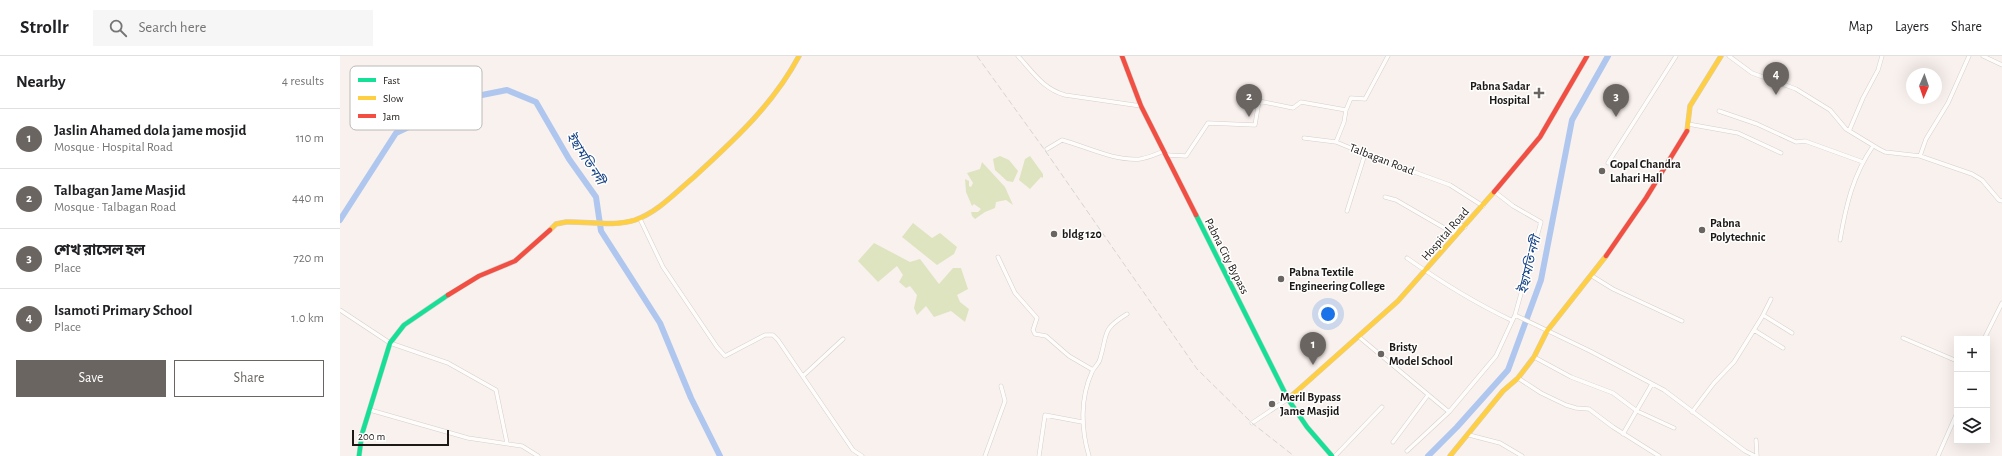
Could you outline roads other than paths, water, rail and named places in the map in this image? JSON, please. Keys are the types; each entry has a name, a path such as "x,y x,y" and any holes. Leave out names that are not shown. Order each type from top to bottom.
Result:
{"main road":[{"name":"Pabna City Bypass","path":"1122,56 1141,106 1288,399 1307,427 1333,456"},
{"name":"Hospital Road","path":"1288,399 1398,301 1465,227 1540,137 1587,56"},
{"path":"1450,456 1502,391 1518,378 1534,357 1547,331 1592,276 1646,198 1687,132 1688,111 1693,99 1720,56"},
{"path":"359,456 362,434 390,343 404,326 418,314 479,276 502,268 515,261 552,226 561,222 610,223 632,221 640,218 674,194 748,126 765,107 796,57"}],"street":[{"path":"1018,56 1052,92 1141,106"},
{"path":"1167,156 1186,156 1208,124 1254,125 1259,101 1293,108 1301,102 1306,101 1346,110 1350,98 1365,99 1388,56"},
{"path":"1608,163 1676,56"},
{"path":"1729,56 1752,73 1796,89 1830,110 1849,131 1873,146 1885,152 1920,156 1977,177 1982,180 1999,200 2002,201"},
{"path":"1849,131 1863,98 1878,70 1882,56"},
{"path":"1920,156 1926,139 1948,103 1969,56"},
{"path":"1983,56 2002,65"},
{"path":"1992,60 1994,56"},
{"name":"Talbagan Road","path":"1346,110 1344,122 1336,142 1450,185 1483,206"},
{"path":"1719,111 1757,124 1796,142 1805,141 1862,162"},
{"path":"1688,124 1738,133 1780,153"},
{"path":"1304,138 1336,142"},
{"path":"1047,149 1062,140 1088,149 1132,158 1148,157 1164,151"},
{"path":"1840,240 1849,193 1862,162 1873,146"},
{"path":"1347,211 1365,154"},
{"path":"1407,451 1449,412 1496,356 1514,315 1541,222 1513,206 1495,192"},
{"path":"1385,197 1396,200 1452,232 1459,224 1465,227"},
{"path":"640,218 663,267 717,347 725,356 765,335 773,335 778,340 853,450 862,456"},
{"path":"998,257 1015,293 1036,318 1033,330 1035,334 1046,336 1069,356 1093,370"},
{"path":"1407,258 1484,307 1511,320"},
{"path":"1592,276 1613,290 1682,321"},
{"path":"1692,412 1714,383 1734,362 1763,315 1771,299"},
{"path":"1986,336 2002,303"},
{"path":"340,310 390,343 448,363 496,390 508,443"},
{"path":"1089,456 1082,422 1084,399 1093,370 1100,361 1106,332 1115,321 1127,314"},
{"path":"1514,315 1590,351 1664,390 1745,451 1756,456 1756,440"},
{"path":"1763,315 1792,332"},
{"path":"1754,330 1783,348"},
{"path":"1359,337 1449,412"},
{"path":"1903,338 1954,360"},
{"path":"803,376 843,339"},
{"path":"1534,357 1571,377 1613,393 1637,411 1674,428"},
{"path":"1518,378 1541,393 1566,405 1576,408 1589,409 1623,434 1659,456"},
{"path":"1623,434 1652,384"},
{"path":"985,456 1005,401 1001,386"},
{"path":"1393,442 1428,395"},
{"path":"1252,423 1288,399"},
{"path":"1333,456 1382,407"},
{"path":"370,410 468,438 522,446 538,456"},
{"path":"1039,456 1045,415 1082,422"},
{"path":"1938,456 1954,420"},
{"path":"1469,434 1500,443 1522,456"}],"waterway":[{"name":"ইছামতি নদী","path":"1428,456 1457,427 1508,370 1541,280 1572,120 1608,56"},
{"name":"ইছামতি নদী","path":"482,95 507,90 536,102 569,159 596,197 601,231 660,323 691,398 720,456"},
{"name":"ইছামতি নদী","path":"340,220 396,133 402,130"}],"railway":[{"path":"977,56 1044,149 1197,369 1252,423 1294,456"}],"place":[{"name":"Pabna Sadar Hospital","path":"1539,93"},
{"name":"Isamoti Primary School","path":"1776,95"},
{"name":"Talbagan Jame Masjid","path":"1249,117"},
{"name":"শেখ রাসেল হল","path":"1616,117"},
{"name":"Gopal Chandra Lahari Hall","path":"1602,171"},
{"name":"Pabna Polytechnic","path":"1702,230"},
{"name":"bldg 120","path":"1054,234"},
{"name":"Pabna Textile Engineering College","path":"1281,279"},
{"name":"Bristy Model School","path":"1381,354"},
{"name":"Jaslin Ahamed dola jame mosjid","path":"1313,365"},
{"name":"Meril Bypass Jame Masjid","path":"1272,404"}]}
